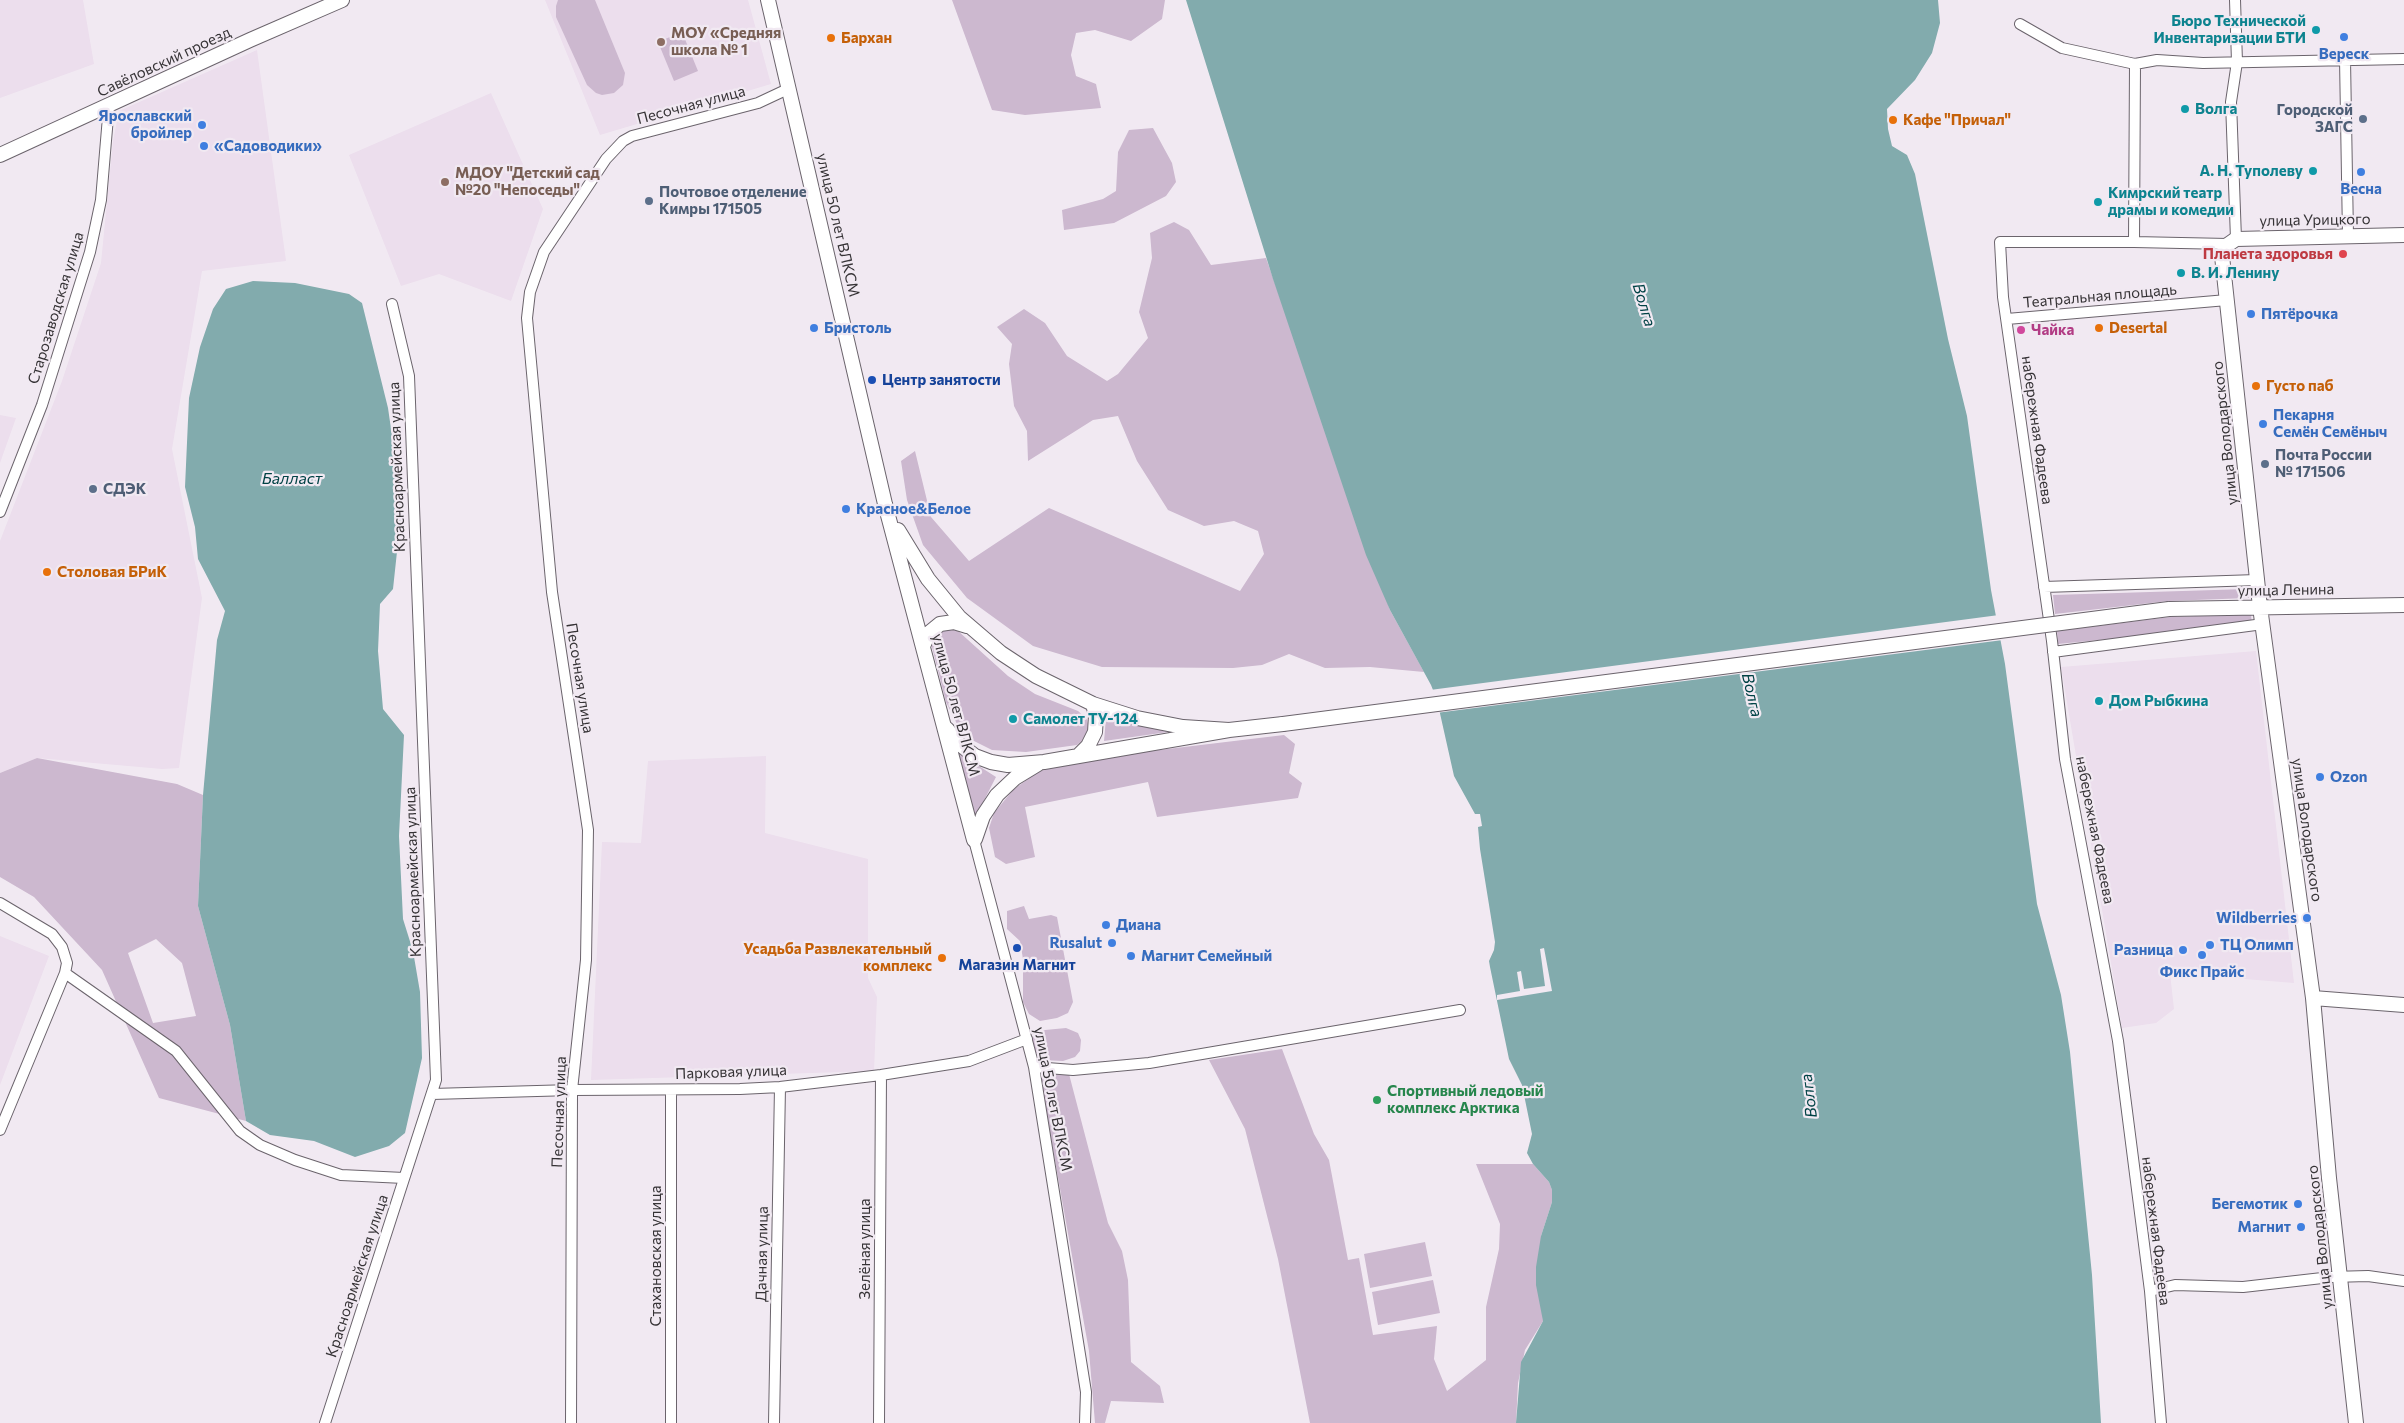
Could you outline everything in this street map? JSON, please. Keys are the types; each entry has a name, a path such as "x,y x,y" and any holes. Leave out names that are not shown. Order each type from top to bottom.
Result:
{"main road":[{"name":"Савёловский проезд","path":"0,155 250,40 342,0"},
{"name":"улица 50 лет ВЛКСМ","path":"768,0 790,88 885,504 974,840"},
{"name":"улица Урицкого","path":"2232,241 2404,235"},
{"name":"улица Володарского","path":"2232,241 2222,256 2260,607 2313,998 2329,1178 2356,1423"},
{"path":"885,504 921,569 943,598 968,626 1018,665 1054,687 1093,704 1160,723 1229,730"},
{"name":"улица Ленина","path":"1229,730 2169,609 2404,604"},
{"path":"923,646 929,633 940,624 954,622 968,626"},
{"path":"1079,755 1088,746 1095,732 1096,720 1093,704"},
{"path":"943,721 961,746 983,759 1008,765 1044,762 1229,730"},
{"path":"974,840 987,809 1002,789 1022,773 1044,762"},
{"path":"2313,998 2404,1005"}],"street":[{"name":"улица Володарского","path":"2232,241 2231,102 2238,62 2235,0"},
{"path":"2020,24 2062,48 2135,64 2157,60 2203,63 2404,59"},
{"path":"2345,59 2348,236"},
{"path":"2135,64 2134,242 2232,241"},
{"name":"Песочная улица","path":"571,1423 572,1090 586,960 588,830 552,592 527,318 530,292 544,252 606,159 623,141 632,136 758,103 790,88"},
{"name":"Старозаводская улица","path":"0,512 42,405 90,252 101,200 109,105"},
{"name":"набережная Фадеева","path":"2134,242 2000,242 2007,319 2053,652 2065,759 2118,1041 2150,1291 2160,1423"},
{"name":"Театральная площадь","path":"2007,319 2227,300"},
{"name":"Красноармейская улица","path":"325,1423 436,1080 409,376 392,304"},
{"path":"2044,587 2257,580"},
{"path":"2053,652 2263,624"},
{"name":"улица 50 лет ВЛКСМ","path":"974,840 1034,1066 1086,1392 1085,1423"},
{"path":"0,903 52,934 66,954 65,973 0,1130"},
{"path":"65,973 176,1051 240,1131 260,1144 295,1160 341,1175 404,1178"},
{"path":"1034,1066 1073,1070 1140,1064 1460,1010"},
{"name":"Парковая улица","path":"432,1094 572,1090 740,1089 780,1086 881,1075 969,1061 1027,1039"},
{"name":"Зелёная улица","path":"880,1423 881,1075"},
{"name":"Дачная улица","path":"774,1423 780,1086"},
{"name":"Стахановская улица","path":"671,1090 671,1423"},
{"path":"2150,1291 2175,1285 2243,1287 2340,1277 2368,1276 2404,1281"}],"shaded area":[{"path":"0,0 83,0 94,64 0,98"},
{"name":"МОУ «Средняя школа № 1","path":"545,0 748,0 771,84 600,135"},
{"path":"558,0 595,0 625,73 623,85 614,93 602,95 596,93 587,85 556,17"},
{"path":"952,0 1165,0 1162,19 1131,41 1095,30 1076,33 1071,55 1076,76 1096,84 1101,108 1025,115 992,110"},
{"path":"682,32 698,71 674,81 658,42"},
{"path":"257,50 286,261 202,271 172,449 202,598 179,768 162,769 37,758 0,773 0,541 62,381 101,263 113,141 119,111"},
{"name":"МДОУ \"Детский сад №20 \"Непоседы\"","path":"491,93 543,209 511,301 439,274 401,286 349,155"},
{"path":"1153,128 1172,163 1176,182 1166,196 1114,223 1064,230 1062,210 1103,199 1116,191 1118,152 1129,130"},
{"path":"1174,222 1189,230 1211,265 1266,258 1390,610 1424,672 1370,667 1325,668 1289,654 1262,665 1233,668 1102,667 1033,646 967,598 923,545 907,500 901,461 915,451 931,517 969,561 1049,508 1240,591 1264,554 1258,531 1234,521 1204,526 1168,510 1137,461 1118,416 1093,420 1028,461 1027,431 1014,406 1009,364 1012,344 997,327 1024,309 1045,323 1067,356 1107,381 1118,374 1148,338 1139,312 1152,258 1150,233"},
{"path":"0,415 16,418 0,463"},
{"path":"2247,589 2249,598 2168,601 2055,614 2053,595"},
{"path":"2251,614 2252,625 2058,644 2057,631 2170,617"},
{"path":"946,628 957,630 1008,676 1035,694 1078,711 1087,719 1089,729 1085,738 1077,745 1026,752 992,750 972,740 959,728 946,702 931,643 937,633"},
{"path":"2256,651 2294,983 2170,973 2174,1009 2156,1023 2122,1028 2061,667"},
{"path":"1106,718 1124,722 1175,731 1104,741"},
{"path":"1284,735 1295,744 1289,773 1302,783 1298,798 1157,817 1148,782 1025,807 1035,857 1006,864 995,857 989,828 994,813 1013,790 1044,767 1076,760"},
{"path":"957,752 996,777 975,818"},
{"path":"766,756 765,833 868,859 868,978 877,997 874,1071 591,1080 602,842 641,843 648,761"},
{"path":"37,758 177,784 203,795 198,906 230,1025 246,1121 159,1098 102,970 34,897 0,877 0,773","holes":["156,939 182,963 196,1016 153,1023 128,953"]},
{"path":"1024,906 1029,919 1051,915 1057,917 1073,1002 1068,1013 1057,1018 1040,1021 1029,1014 1023,1002 1023,959 1020,941 1007,929 1007,911"},
{"path":"0,936 49,956 0,1085"},
{"path":"1066,1028 1078,1033 1081,1040 1080,1051 1075,1057 1063,1061 1042,1060 1034,1054 1030,1043 1035,1034 1045,1030"},
{"path":"1282,1049 1314,1134 1329,1160 1348,1260 1359,1258 1373,1335 1437,1326 1434,1359 1447,1391 1486,1360 1486,1307 1499,1249 1500,1224 1476,1164 1533,1164 1549,1182 1552,1190 1552,1202 1541,1236 1543,1321 1525,1350 1518,1383 1516,1423 1310,1423 1278,1259 1245,1129 1209,1060"},
{"path":"1039,1071 1069,1074 1108,1223 1122,1251 1128,1280 1131,1362 1160,1386 1164,1403 1111,1401 1105,1423 1095,1423 1089,1351"},
{"path":"1425,1242 1432,1276 1370,1288 1364,1254"},
{"path":"1433,1280 1440,1313 1378,1325 1372,1292"}],"water":[{"name":"Волга","path":"1186,0 1938,0 1940,23 1932,53 1915,80 1887,109 1888,129 1892,146 1907,155 1915,174 1948,339 1967,416 1991,590 2005,664 2037,904 2061,995 2070,1052 2092,1275 2101,1423 1516,1423 1521,1362 1543,1321 1536,1285 1536,1267 1541,1236 1552,1202 1552,1190 1549,1182 1533,1164 1527,1153 1532,1134 1522,1085 1509,1059 1490,967 1489,961 1495,942 1480,849 1478,827 1482,826 1480,814 1475,814 1454,776 1437,700 1431,685 1390,610 1366,555 1273,279"},
{"name":"Балласт","path":"253,281 295,283 349,294 362,303 388,408 402,505 393,589 380,604 378,651 383,709 404,735 399,836 403,919 413,951 420,992 422,1058 405,1133 389,1146 355,1157 314,1141 270,1135 246,1121 230,1025 198,906 203,795 217,640 225,611 198,559 195,527 185,487 189,398 200,347 213,309 226,289"}],"pier":[{"path":"1999,615 2003,640 1436,713 1430,690"},
{"path":"1544,948 1552,991 1497,1000 1497,995 1520,991 1517,972 1521,971 1524,989 1545,986 1540,949"}],"place":[{"name":"Бюро Технической Инвентаризации БТИ","path":"2316,30"},
{"name":"Вереск","path":"2344,37"},
{"name":"Бархан","path":"831,38"},
{"name":"МОУ «Средняя школа № 1","path":"661,42"},
{"name":"Волга","path":"2185,109"},
{"name":"Городской ЗАГС","path":"2363,119"},
{"name":"Кафе \"Причал\"","path":"1893,120"},
{"name":"Ярославский бройлер","path":"202,125"},
{"name":"«Садоводики»","path":"204,146"},
{"name":"А. Н. Туполеву","path":"2313,171"},
{"name":"Весна","path":"2361,172"},
{"name":"МДОУ \"Детский сад №20 \"Непоседы\"","path":"445,182"},
{"name":"Почтовое отделение Кимры 171505","path":"649,201"},
{"name":"Кимрский театр драмы и комедии","path":"2098,202"},
{"name":"Планета здоровья","path":"2343,254"},
{"name":"В. И. Ленину","path":"2181,273"},
{"name":"Пятёрочка","path":"2251,314"},
{"name":"Бристоль","path":"814,328"},
{"name":"Desertal","path":"2099,328"},
{"name":"Чайка","path":"2021,330"},
{"name":"Центр занятости","path":"872,380"},
{"name":"Густо паб","path":"2256,386"},
{"name":"Пекарня Семён Семёныч","path":"2263,424"},
{"name":"Почта России № 171506","path":"2265,464"},
{"name":"СДЭК","path":"93,489"},
{"name":"Красное&Белое","path":"846,509"},
{"name":"Столовая БРиК","path":"47,572"},
{"name":"Дом Рыбкина","path":"2099,701"},
{"name":"Самолет ТУ-124","path":"1013,719"},
{"name":"Ozon","path":"2320,777"},
{"name":"Wildberries","path":"2307,918"},
{"name":"Диана","path":"1106,925"},
{"name":"Rusalut","path":"1112,943"},
{"name":"ТЦ Олимп","path":"2210,945"},
{"name":"Магазин Магнит","path":"1017,948"},
{"name":"Разница","path":"2183,950"},
{"name":"Фикс Прайс","path":"2202,955"},
{"name":"Магнит Семейный","path":"1131,956"},
{"name":"Усадьба Развлекательный комплекс","path":"942,958"},
{"name":"Спортивный ледовый комплекс Арктика","path":"1377,1100"},
{"name":"Бегемотик","path":"2298,1204"},
{"name":"Магнит","path":"2301,1227"}]}
